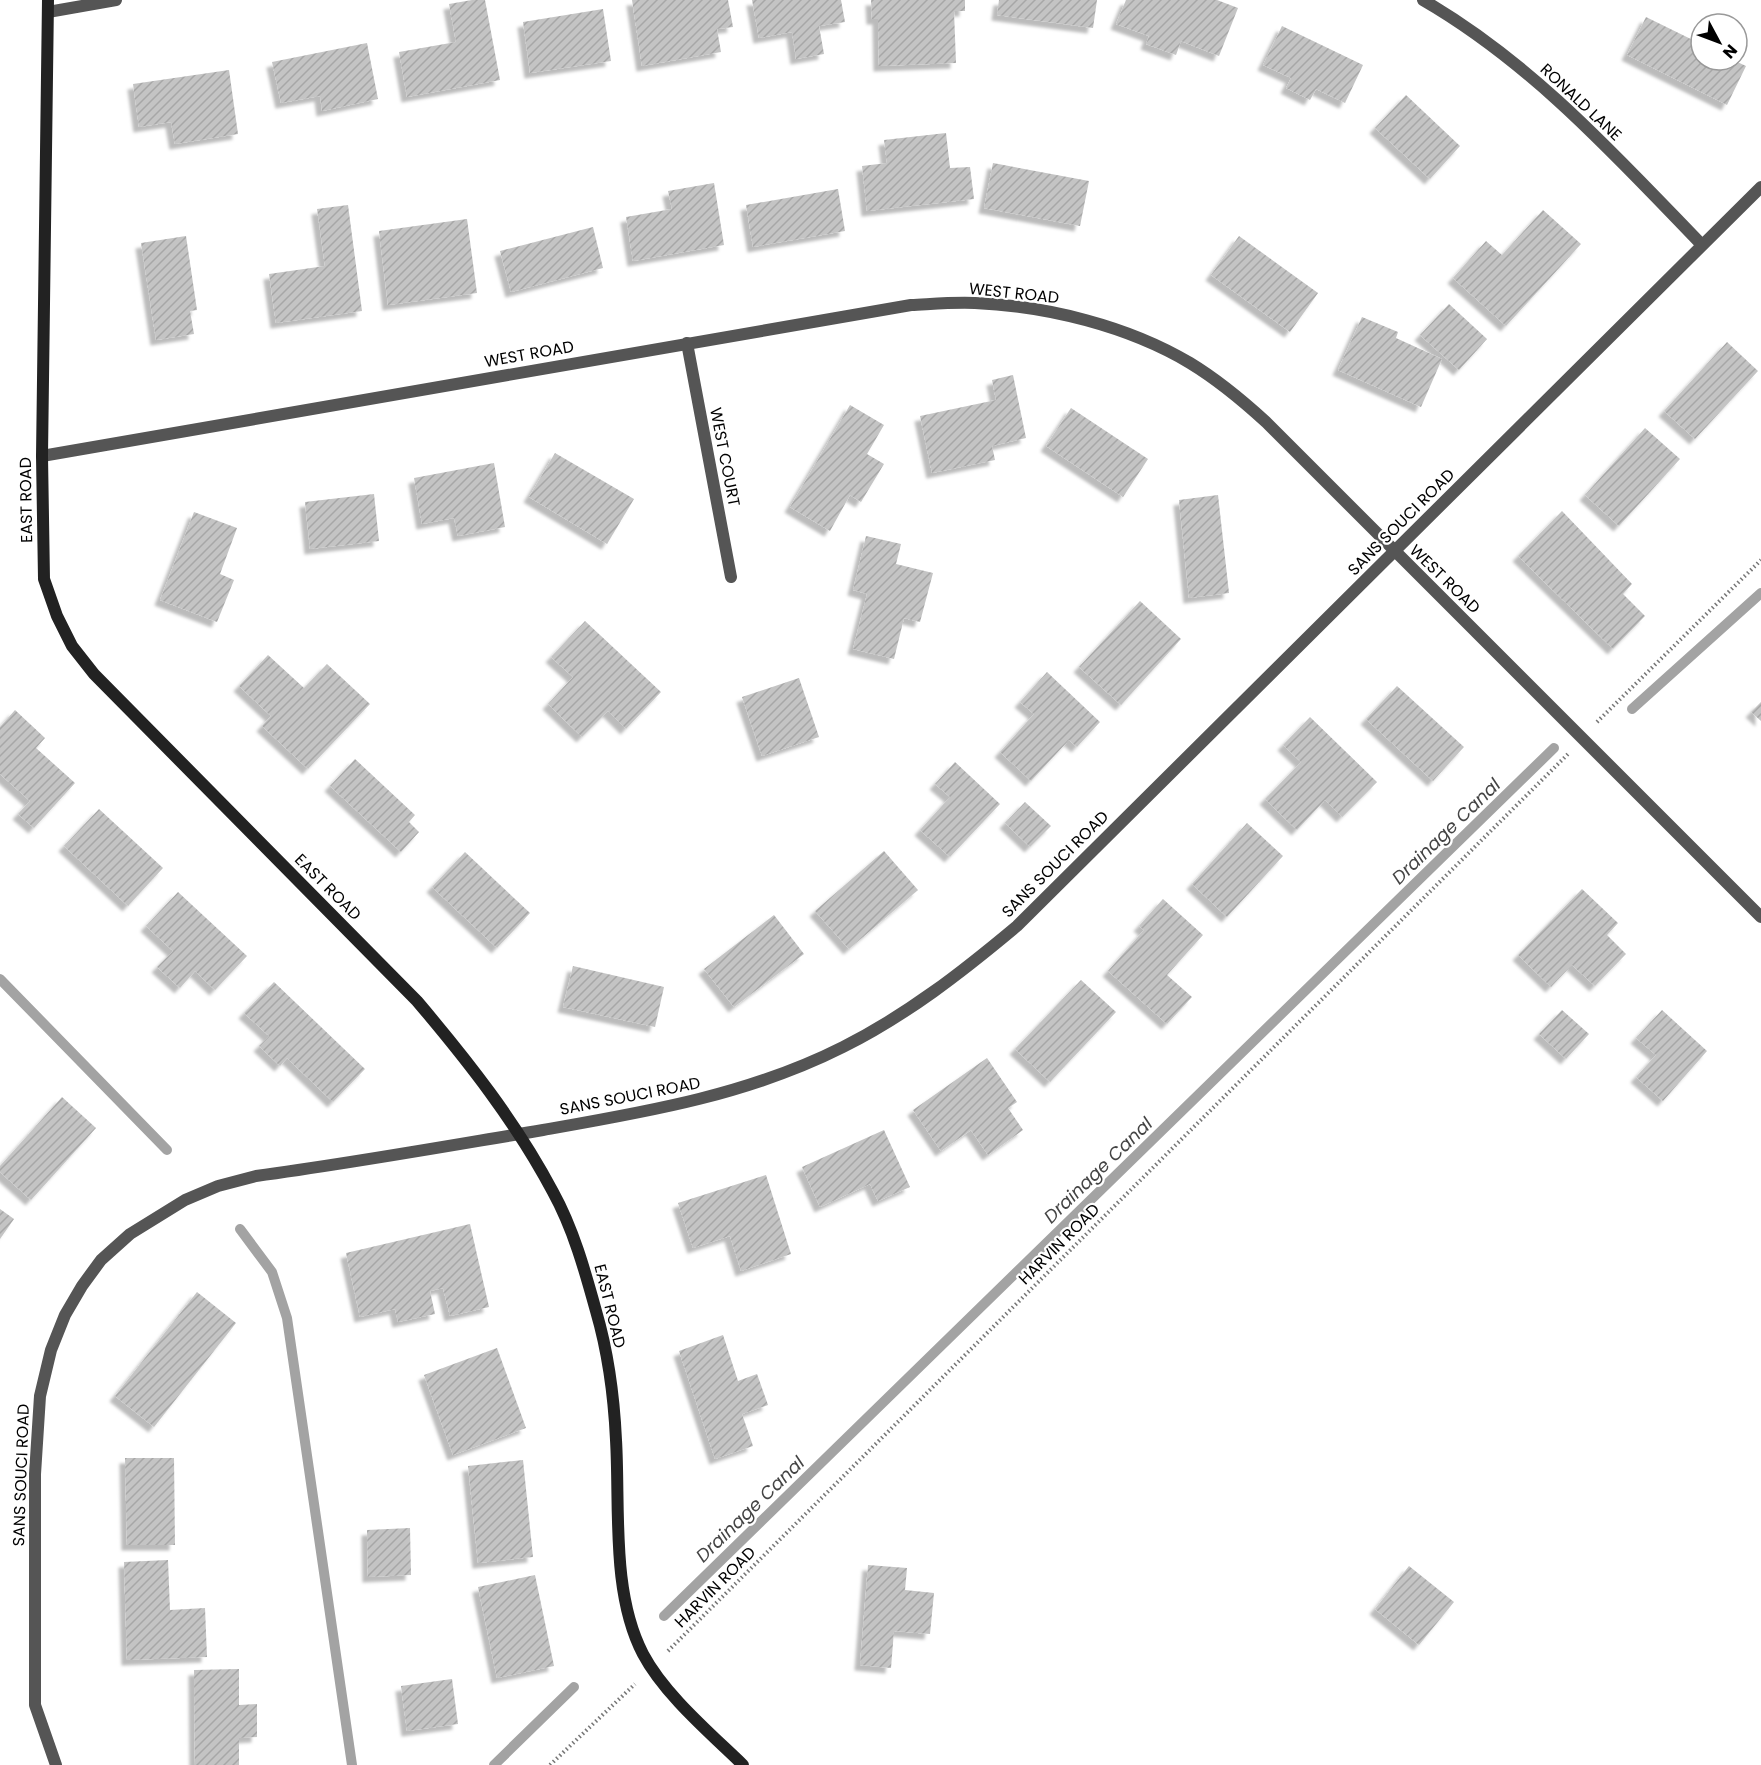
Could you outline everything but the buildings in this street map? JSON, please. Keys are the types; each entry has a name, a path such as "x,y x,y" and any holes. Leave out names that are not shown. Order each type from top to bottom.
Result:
{"street":[{"path":"48,6 116,0"},
{"name":"RONALD LANE","path":"1423,0 1449,15 1515,63 1580,120 1702,245"},
{"name":"EAST ROAD","path":"48,6 42,456 44,579 57,616 72,646 94,674 417,1000 454,1045 520,1134 554,1194 580,1257 597,1312 610,1377 616,1439 621,1567 632,1629 651,1668 743,1765"},
{"name":"SANS SOUCI ROAD","path":"56,1765 35,1705 35,1474 40,1396 51,1350 65,1315 101,1260 152,1218 218,1186 256,1176 359,1162 675,1106 764,1081 842,1048 898,1018 958,975 1017,926 1761,187"},
{"name":"WEST ROAD","path":"42,456 911,305 975,303 1073,317 1134,338 1189,362 1232,391 1266,422 1761,917"},
{"name":"WEST COURT","path":"687,343 731,577"}],"path":[{"name":"HARVIN ROAD","path":"550,1765 651,1668 1761,560"}],"waterway":[{"name":"Drainage Canal","path":"1632,709 1761,593"},
{"name":"Drainage Canal","path":"664,1616 1554,748"},
{"path":"0,979 167,1150"},
{"path":"240,1229 272,1272 287,1318 352,1765"},
{"name":"Drainage Canal","path":"494,1765 574,1687"}]}
